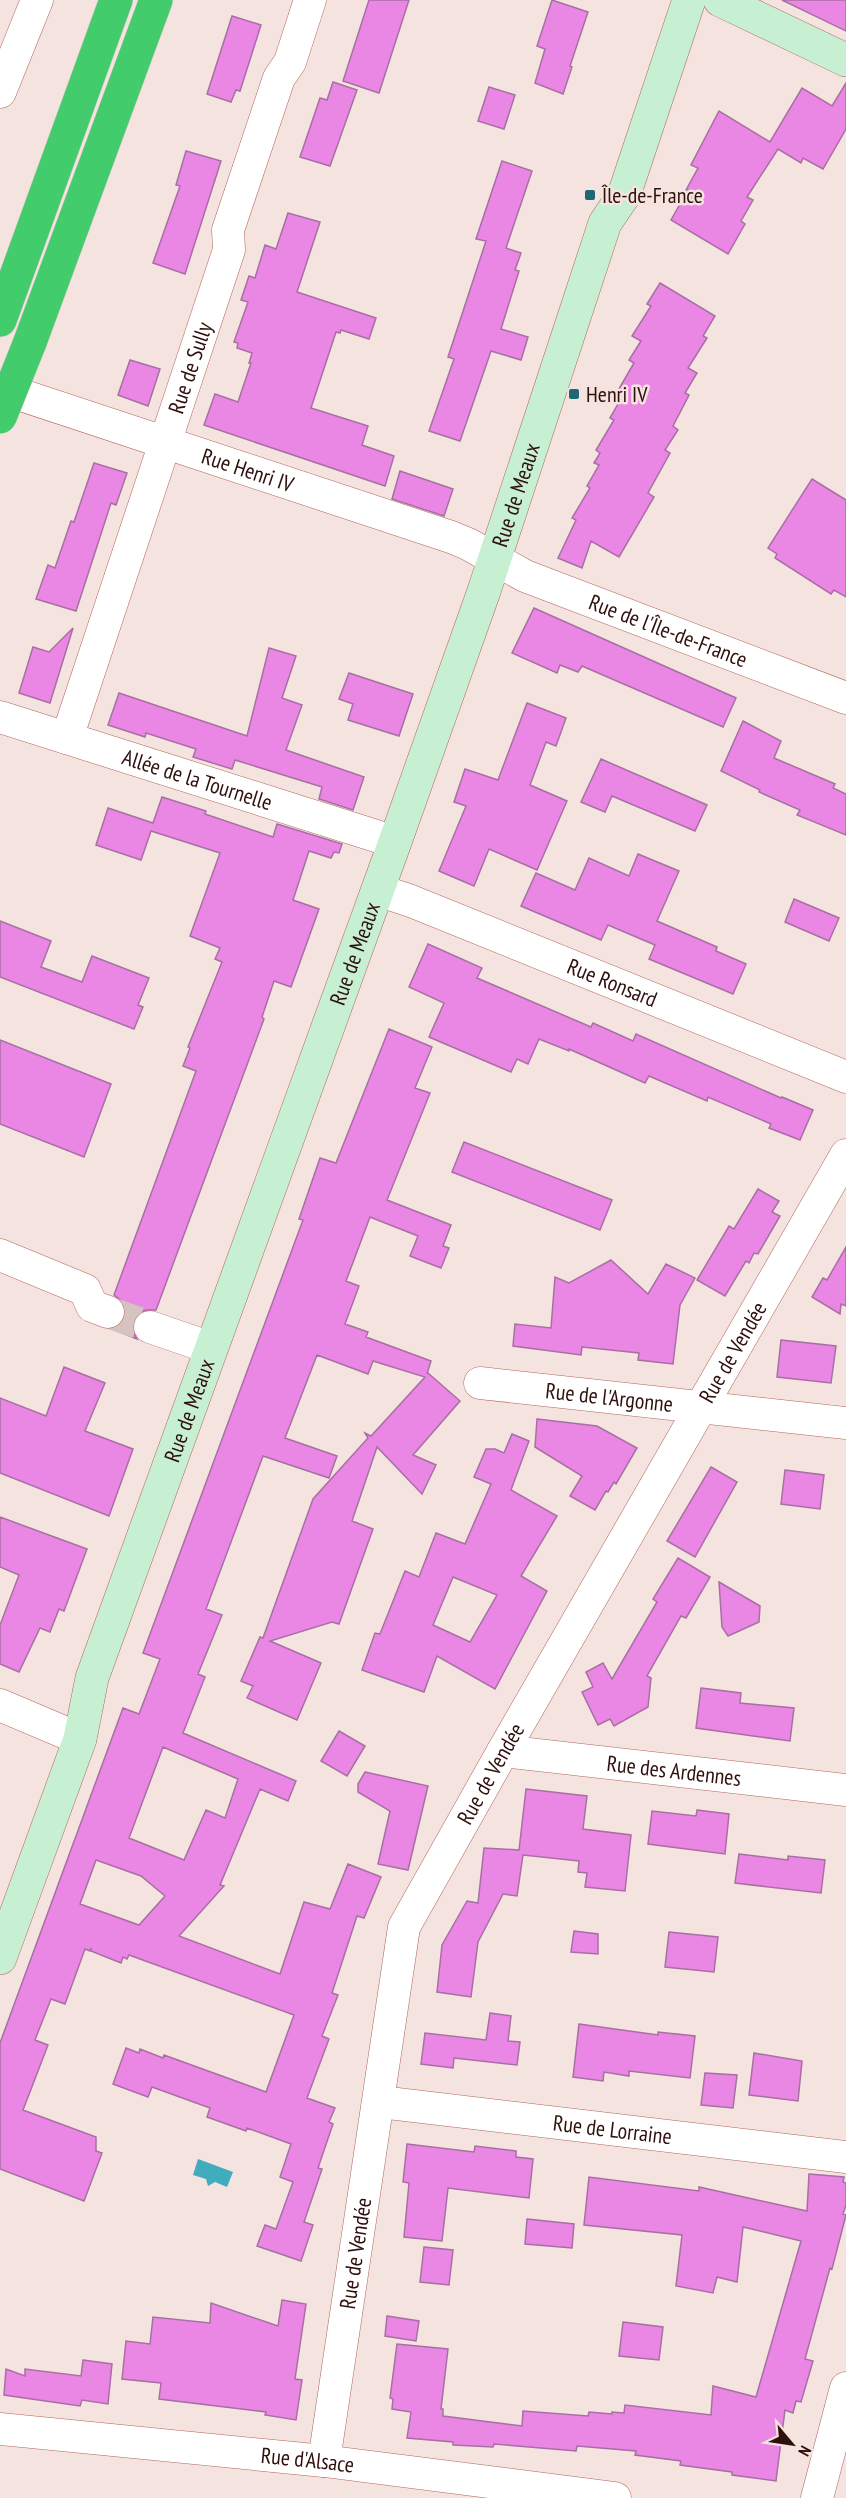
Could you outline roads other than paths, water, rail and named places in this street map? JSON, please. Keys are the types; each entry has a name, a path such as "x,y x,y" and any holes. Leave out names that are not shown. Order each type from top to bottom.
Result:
{"highway":[{"path":"0,320 116,0"},
{"path":"0,417 30,342 156,0"}],"main road":[{"name":"Rue de Meaux","path":"605,223 604,190 666,0"},
{"path":"640,147 637,126 678,0"},
{"name":"Rue de Meaux","path":"0,1892 70,1735 92,1678 378,890 494,559 605,223 624,195 689,0"},
{"path":"720,0 846,60"},
{"name":"Rue de Meaux","path":"0,1958 70,1735"}],"street":[{"path":"0,92 37,0"},
{"name":"Rue de Sully","path":"67,738 229,250 228,230 279,78 290,62 310,0"},
{"name":"Rue Henri IV","path":"0,388 451,537 494,559"},
{"name":"Rue de l'Île-de-France","path":"494,559 525,576 846,698"},
{"name":"Allée de la Tournelle","path":"0,717 395,842"},
{"name":"Rue Ronsard","path":"378,890 411,901 846,1077"},
{"name":"Rue de Vendée","path":"324,2461 380,2102 404,1927 846,1155"},
{"path":"0,1255 85,1290 92,1306 108,1312"},
{"path":"150,1327 211,1348"},
{"name":"Rue de l'Argonne","path":"480,1383 846,1423"},
{"path":"0,1705 70,1735"},
{"name":"Rue des Ardennes","path":"503,1751 846,1790"},
{"name":"Rue de Lorraine","path":"380,2102 846,2157"},
{"path":"817,2498 846,2388"},
{"name":"Rue d'Alsace","path":"0,2430 324,2461 615,2498"}],"water":[{"path":"198,2159 233,2172 227,2187 215,2182 208,2186 206,2179 193,2175"}],"tunnel":[{"path":"108,1312 150,1327"}],"place":[{"name":"Île-de-France","path":"590,195"},
{"name":"Henri IV","path":"574,394"}]}
